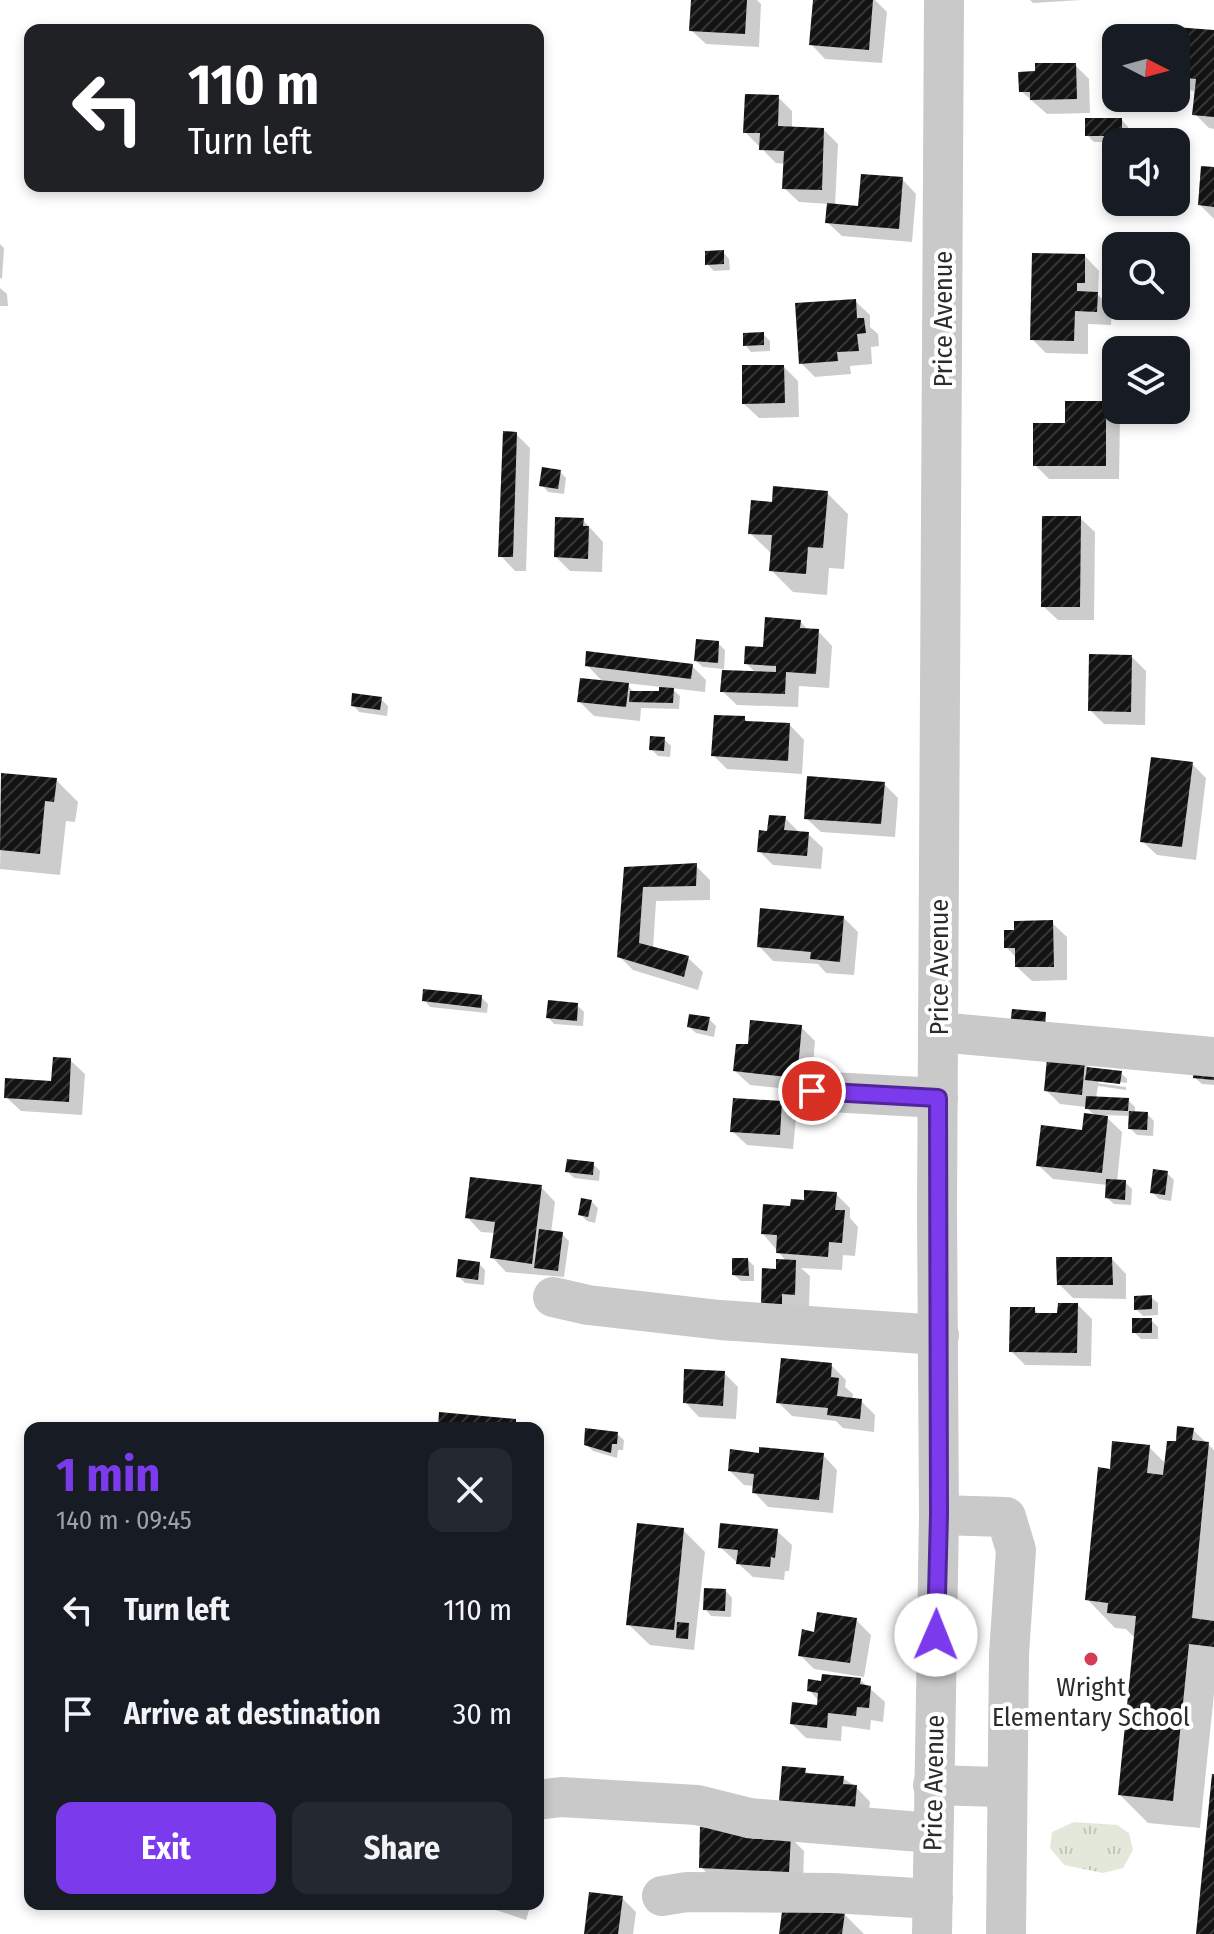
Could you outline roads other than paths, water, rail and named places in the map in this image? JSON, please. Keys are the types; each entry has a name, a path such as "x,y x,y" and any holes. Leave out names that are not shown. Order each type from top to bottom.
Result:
{"street":[{"name":"Price Avenue","path":"932,1916 939,1515 938,1032 944,0"},
{"path":"938,1032 1214,1057"},
{"path":"812,1091 938,1098"},
{"path":"553,1297 588,1305 720,1320 939,1335"},
{"path":"939,1515 1006,1517 1016,1550 1009,1654 1006,1934"},
{"path":"933,1785 998,1787 1007,1801"},
{"path":"544,1799 561,1797 697,1805 749,1818 933,1833"},
{"path":"662,1896 687,1892 818,1893 932,1916"}],"place":[{"name":"Wright Elementary School","path":"1091,1659"}]}
